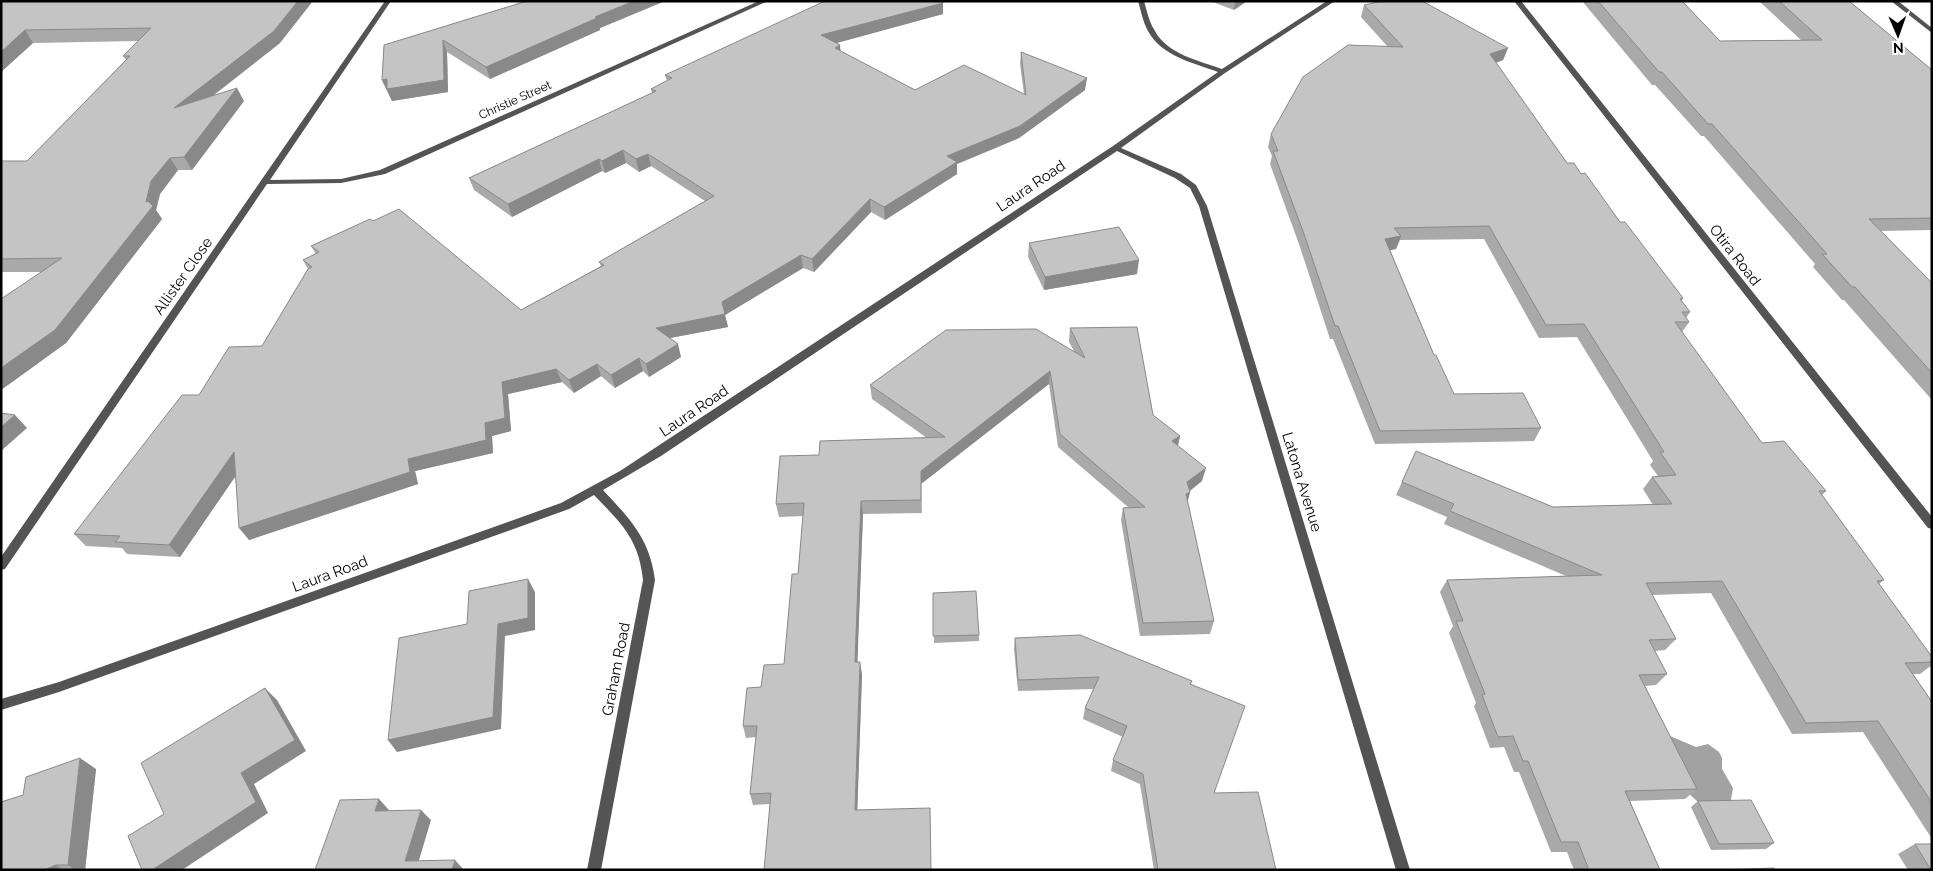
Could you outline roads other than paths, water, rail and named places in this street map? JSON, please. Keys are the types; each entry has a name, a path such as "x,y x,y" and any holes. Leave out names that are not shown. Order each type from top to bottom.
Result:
{"street":[{"name":"Allister Close","path":"1,566 266,182 388,1"},
{"name":"Christie Street","path":"266,182 341,181 382,172 765,1"},
{"path":"1141,1 1151,31 1159,42 1171,50 1223,72"},
{"name":"Laura Road","path":"1,705 59,687 565,506 596,490 657,453 1116,148 1223,72 1332,1"},
{"name":"Otira Road","path":"1517,1 1932,525"},
{"path":"1894,1 1932,31"},
{"name":"Latona Avenue","path":"1116,148 1178,176 1193,187 1203,206 1403,870"},
{"name":"Graham Road","path":"594,870 649,580 649,565 639,539 596,490"}]}
